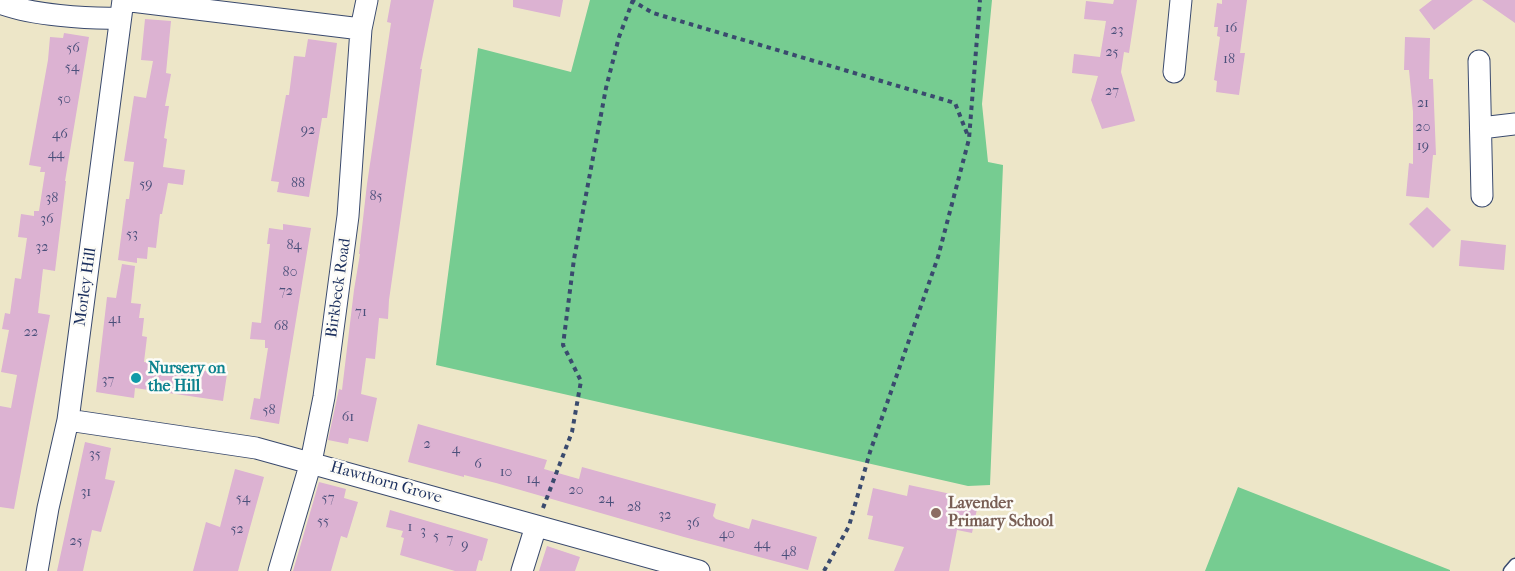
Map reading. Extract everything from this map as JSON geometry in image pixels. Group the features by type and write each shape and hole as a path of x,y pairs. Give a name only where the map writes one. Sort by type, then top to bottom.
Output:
{"street":[{"name":"Birkbeck Road","path":"279,571 311,462 324,397 348,216 361,29 367,0"},
{"path":"1174,72 1181,0"},
{"path":"0,3 13,8 97,19 122,6 361,29"},
{"name":"Morley Hill","path":"38,571 48,508 68,420 122,6"},
{"path":"1479,62 1482,196"},
{"path":"1481,128 1515,124"},
{"name":"Hawthorn Grove","path":"68,420 256,448 699,571"},
{"path":"522,571 536,526"}],"lane":[{"path":"1509,571 1515,564"}],"path":[{"path":"536,526 572,432 581,381 563,345 574,259 606,88 619,37 632,0 652,13 955,103 969,140"},
{"path":"824,571 849,526 870,452 938,257 969,140 980,0"}],"green space":[{"path":"590,0 992,0 982,104 988,162 1003,165 990,485 968,486 436,365 478,48 571,72"},
{"path":"1238,487 1450,570 1450,571 1205,571"}],"building":[{"path":"391,0 434,0 420,69 422,69 388,319 379,318 375,359 366,358 361,394 377,398 368,442 349,438 348,444 328,440 339,389 342,390 367,184 391,23 387,22"},
{"path":"513,0 563,0 560,17 513,7"},
{"path":"1114,0 1137,0 1129,53 1124,52 1121,72 1135,121 1102,129 1091,100 1098,76 1072,73 1074,54 1100,57 1106,21 1084,19 1086,1 1113,4"},
{"path":"1222,0 1247,0 1240,53 1245,53 1239,95 1216,92 1217,81 1214,80 1220,37 1217,36 1218,27 1214,27 1217,3 1222,4"},
{"path":"1432,0 1473,0 1434,30 1419,10"},
{"path":"1482,0 1515,0 1515,23"},
{"path":"145,19 171,21 166,73 171,74 165,106 169,106 164,138 167,139 163,167 185,170 183,185 168,183 162,214 160,214 156,248 148,247 147,259 137,258 137,263 118,260 126,199 129,199 134,162 124,161 134,96 146,98 153,61 141,60"},
{"path":"64,33 89,37 65,181 55,271 43,269 38,313 50,315 14,509 0,507 0,406 11,408 17,375 1,372 9,330 2,329 5,313 10,314 15,278 21,279 27,238 18,237 21,214 34,216 34,211 39,211 45,172 40,172 41,167 29,165 50,37 63,38"},
{"path":"1405,37 1430,38 1429,79 1433,79 1436,155 1433,155 1429,198 1406,196 1409,163 1413,164 1413,112 1409,70 1404,70"},
{"path":"308,39 337,43 327,118 322,118 309,197 277,192 279,182 271,181 286,95 289,95 294,56 305,57"},
{"path":"1427,207 1451,230 1433,248 1409,224"},
{"path":"283,224 311,228 279,424 250,419 254,398 260,399 268,348 265,348 265,340 250,339 252,322 261,323 270,244 267,244 269,228 283,230"},
{"path":"1461,240 1506,245 1504,270 1459,266"},
{"path":"122,264 135,266 131,303 141,304 139,318 144,318 142,336 147,337 144,362 227,374 223,401 135,388 134,398 96,392 107,297 116,298"},
{"path":"418,424 547,460 544,469 579,479 582,467 716,504 713,516 716,519 749,529 752,519 817,537 808,570 496,483 408,462"},
{"path":"85,442 111,448 105,479 115,481 101,532 92,530 83,571 57,571"},
{"path":"235,469 264,477 238,571 193,571 206,522 220,527"},
{"path":"319,482 346,489 344,498 358,502 347,538 341,536 331,571 293,571"},
{"path":"909,485 951,494 949,503 977,509 972,533 957,530 949,571 894,571 904,547 868,539 873,516 867,515 873,488 907,496"},
{"path":"390,510 488,539 482,561 479,560 476,571 455,571 400,555 404,538 401,537 403,531 386,527"},
{"path":"547,546 580,557 575,571 539,571"}],"place":[{"name":"Nursery on the Hill","path":"136,378"},
{"name":"Lavender Primary School","path":"936,513"}]}
